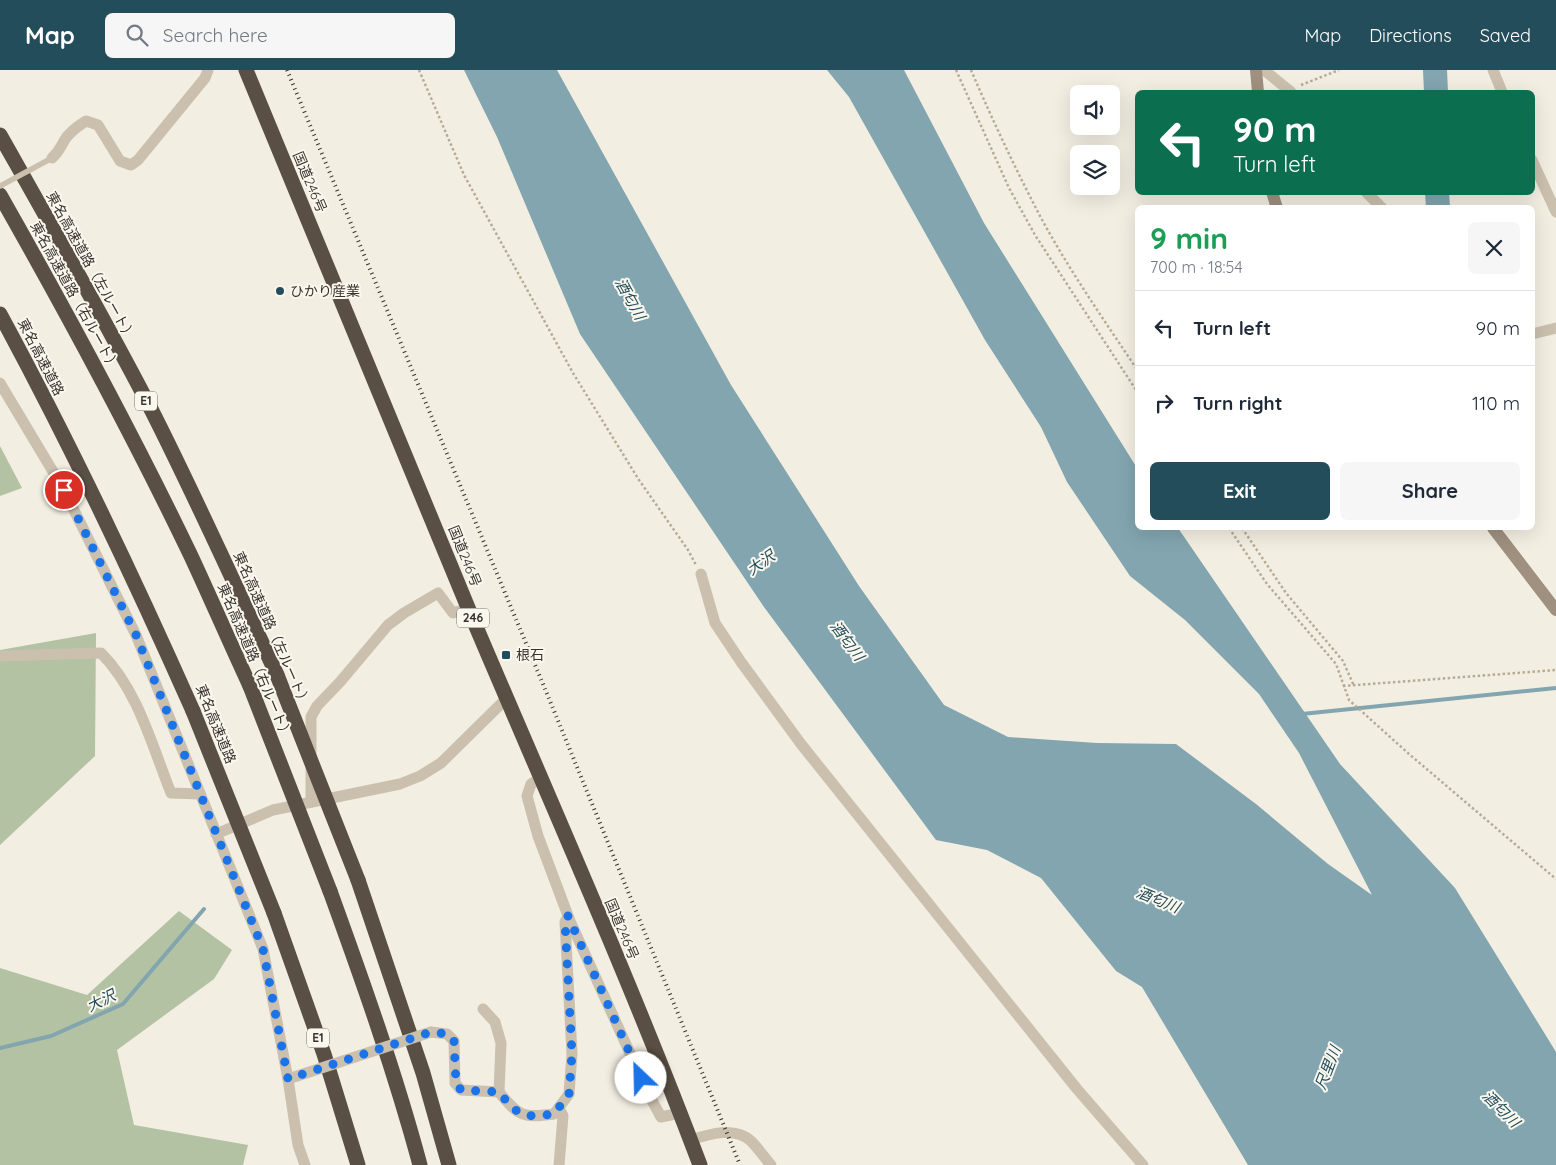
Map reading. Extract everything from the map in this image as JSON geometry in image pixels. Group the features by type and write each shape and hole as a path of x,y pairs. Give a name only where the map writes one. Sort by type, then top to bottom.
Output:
{"highway":[{"name":"国道246号","path":"246,70 700,1165"},
{"name":"東名高速道路（左ルート）","path":"0,135 79,275 151,411 217,545 277,675 358,880 420,1064 449,1165"},
{"name":"東名高速道路（右ルート）","path":"0,195 54,290 125,424 191,556 250,686 361,977 420,1165"},
{"name":"東名高速道路","path":"0,314 75,459 137,585 194,711 274,913 324,1054 358,1165"}],"street":[{"path":"52,158 61,151 64,140 74,129 86,121 98,125 120,161 131,165 138,160 205,78 208,70"},
{"path":"1256,70 1258,90"},
{"path":"1264,70 1289,90"},
{"path":"1493,70 1501,90"},
{"path":"1535,166 1556,212"},
{"path":"1369,195 1379,205"},
{"path":"1535,333 1556,328"},
{"path":"0,383 64,490 136,635 263,949 288,1079 298,1145 305,1165"},
{"path":"1495,530 1555,609"},
{"path":"701,574 714,622 801,744 1065,1074 1143,1165"},
{"path":"311,802 311,717 317,706 388,625 404,613 438,593 453,613 469,608"},
{"path":"0,656 101,653 116,668 135,703 171,793 200,794"},
{"path":"216,834 273,810 400,784 420,776 441,763 507,698"},
{"path":"541,778 531,784 527,796 538,836 568,916 661,1118 680,1113"},
{"path":"483,1008 495,1022 501,1043 499,1092 519,1114 536,1117 554,1114 569,1094 572,1054 565,922 568,916"},
{"path":"288,1079 431,1032 447,1034 454,1041 456,1083 461,1090 499,1092"},
{"path":"558,1165 563,1116 559,1108"},
{"path":"691,1140 708,1135 740,1134 751,1141 771,1165"},
{"path":"296,1165 298,1145"}],"lane":[{"path":"0,186 52,158"}],"path":[{"path":"419,70 464,175 573,374 639,480 688,550 701,574"},
{"path":"956,70 1009,188 1026,219 1135,388"},
{"path":"971,70 1040,216 1073,272 1135,366"},
{"path":"1292,90 1339,70"},
{"path":"1230,530 1267,584 1336,664 1349,700 1556,879"},
{"path":"1243,530 1286,593 1343,661 1354,686"},
{"path":"1343,686 1556,670"}],"green space":[{"path":"0,446 22,488 0,496"},
{"path":"96,633 95,756 0,845 0,650"},
{"path":"179,911 232,950 214,979 117,1050 134,1125 248,1145 243,1165 0,1165 0,968 87,995"}],"water":[{"path":"464,70 557,70 731,385 859,586 944,705 1008,737 1097,743 1176,744 1256,804 1328,864 1372,895 1299,753 1259,694 1185,620 1130,576 1067,482 1041,427 985,340 849,97 827,70 904,70 984,223 1135,465 1135,530 1179,530 1340,764 1455,888 1556,1052 1556,1165 1248,1165 1142,987 1116,971 1041,878 987,850 936,840 764,607 580,334 497,137"}],"waterway":[{"path":"1435,70 1436,90"},
{"path":"1437,195 1438,205"},
{"path":"1302,714 1556,688"},
{"name":"大沢","path":"0,1048 51,1036 123,1004 204,909"}],"railway":[{"path":"287,70 543,684 740,1165"}],"place":[{"name":"ひかり産業","path":"280,291"},
{"name":"根石","path":"506,655"}],"route":[{"path":"64,490 136,635 263,949 288,1079 431,1032 447,1034 454,1041 456,1083 461,1090 499,1092 519,1114 536,1117 554,1114 569,1094 572,1054 565,922 568,916 641,1078"}],"water label":[{"name":"酒匂川","path":"630,299"},
{"name":"酒匂川","path":"847,641"},
{"name":"酒匂川","path":"1158,900"},
{"name":"尺里川","path":"1328,1068"},
{"name":"酒匂川","path":"1501,1109"}]}
